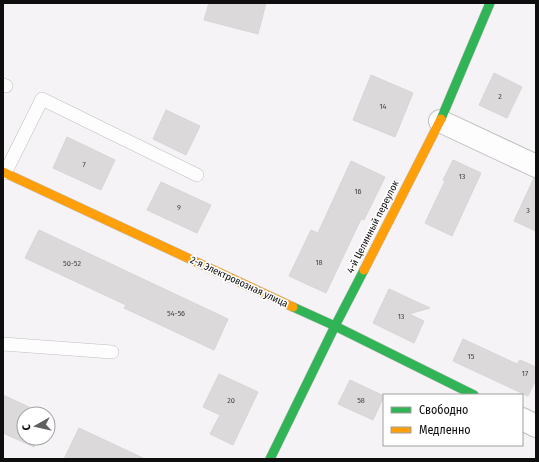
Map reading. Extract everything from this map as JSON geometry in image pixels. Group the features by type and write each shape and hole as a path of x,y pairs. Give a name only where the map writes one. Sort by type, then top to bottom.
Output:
{"street":[{"name":"4-й Целинный переулок","path":"270,459 335,326 440,121 490,3"},
{"path":"440,121 536,166"},
{"name":"2-я Электровозная улица","path":"4,173 335,326 472,394"},
{"path":"523,420 536,426"}],"lane":[{"path":"4,173 42,99 196,175"},
{"path":"3,344 112,352"}],"building":[{"path":"209,3 266,3 258,34 204,20"},
{"path":"494,73 522,87 507,118 479,105"},
{"path":"371,75 413,93 395,137 353,120"},
{"path":"166,110 200,126 186,155 153,139"},
{"path":"67,137 115,160 101,190 53,168"},
{"path":"453,160 481,173 452,236 425,223 445,181 443,180"},
{"path":"351,161 385,177 364,220 361,219 326,293 289,276 311,230 318,233"},
{"path":"534,178 536,178 536,231 514,221"},
{"path":"161,182 211,205 197,233 147,210"},
{"path":"39,230 228,319 214,350 124,308 126,305 25,258"},
{"path":"389,289 430,308 409,314 424,321 414,343 373,323"},
{"path":"463,339 517,364 520,360 536,367 536,379 528,396 453,361"},
{"path":"219,374 258,392 233,445 210,434 220,415 203,407"},
{"path":"350,380 383,396 373,420 338,404"},
{"path":"3,395 27,406 16,406 16,439 3,433"},
{"path":"79,428 145,459 64,459"}],"traffic: fast":[{"path":"441,119 490,3"},
{"path":"270,459 364,270"},
{"path":"293,307 335,326 472,394"}],"traffic: slow":[{"path":"364,270 441,119"},
{"path":"3,172 293,307"}]}
